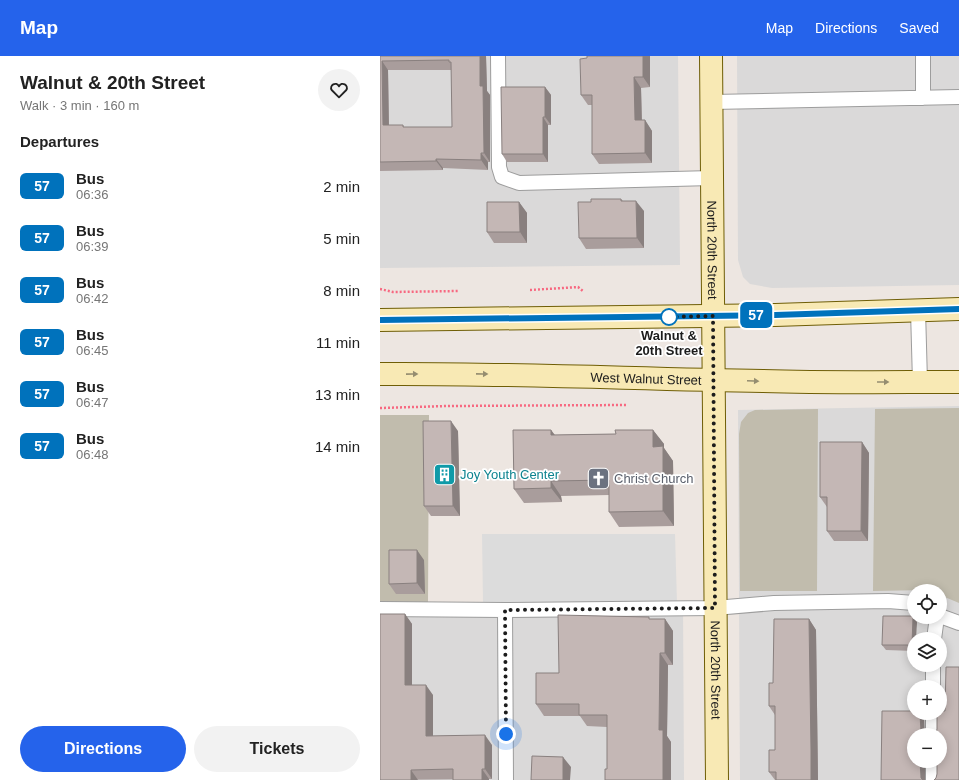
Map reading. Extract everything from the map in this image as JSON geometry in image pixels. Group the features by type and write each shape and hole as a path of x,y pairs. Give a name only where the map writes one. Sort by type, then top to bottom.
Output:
{"main road":[{"name":"North 20th Street","path":"712,56 717,780"},
{"path":"380,320 713,316 959,309"},
{"name":"West Walnut Street","path":"380,374 443,373 771,381 959,382"}],"lane":[{"path":"498,56 499,167 502,177 519,183 712,178"},
{"path":"923,56 923,98"},
{"path":"712,102 959,97"},
{"path":"918,310 920,382"},
{"path":"380,609 505,610 715,608 774,603 888,601 907,602"},
{"path":"505,610 506,780"},
{"path":"947,619 959,623"},
{"path":"933,768 933,780"}],"shaded area":[{"path":"380,56 678,56 680,265 380,268"},
{"path":"737,56 959,56 959,285 772,288 750,284 743,277 738,260"},
{"path":"959,406 959,780 740,780 738,410"},
{"path":"959,408 959,603 947,598 947,584 907,584 907,590 873,591 875,409"},
{"path":"818,409 817,591 740,591 739,434 741,422 748,413 755,410"},
{"path":"380,415 429,415 428,602 380,602"},
{"path":"482,534 675,534 677,603 483,602"},
{"path":"380,602 683,603 684,780 380,780"}],"building":[{"path":"380,56 480,56 480,86 483,86 484,153 481,153 481,160 436,159 436,161 380,162","holes":["449,60 449,62 451,62 452,127 403,127 403,125 383,125 382,61"]},
{"path":"587,56 643,56 643,77 634,77 635,120 645,120 645,153 592,154 592,95 581,95 580,59 587,58"},
{"path":"501,87 545,87 543,154 502,154"},
{"path":"591,199 621,199 621,201 636,201 637,238 579,238 578,202 591,202"},
{"path":"487,202 519,202 520,232 487,232"},
{"name":"Joy Youth Center","path":"423,421 451,421 453,506 424,506"},
{"name":"Christ Church","path":"513,430 551,430 551,435 616,434 615,430 653,430 653,447 663,446 663,511 609,512 609,480 551,481 551,488 514,489"},
{"path":"820,442 862,442 861,531 827,531 827,497 820,497"},
{"path":"389,550 417,550 417,583 389,584"},
{"path":"380,614 405,614 405,685 426,685 426,736 485,735 485,769 482,769 482,780 453,780 453,769 411,770 411,780 380,780"},
{"path":"558,615 649,617 649,619 665,619 665,653 660,653 659,730 663,730 663,780 605,780 605,769 607,769 607,715 579,715 579,704 536,704 536,673 559,673"},
{"path":"883,616 907,616 907,624 913,624 912,632 907,632 907,645 882,645"},
{"path":"774,619 809,619 811,780 776,780 776,772 769,772 769,750 775,750 775,706 769,706 769,683 773,683"},
{"path":"947,667 959,667 959,780 934,780 937,774 937,768 947,768 947,728 937,728 937,720 947,720 947,680 946,680"},
{"path":"882,711 907,711 907,720 920,720 921,728 907,728 907,768 920,768 921,778 923,780 881,780"},
{"path":"532,756 563,757 563,780 531,780"}],"bus line":[{"name":"57","path":"380,320 619,318 959,309"}],"place":[{"name":"Walnut & 20th Street","path":"669,317"},
{"name":"Joy Youth Center","path":"445,474"},
{"name":"Christ Church","path":"598,478"}],"route":[{"path":"506,734 505,610 715,608 713,316 666,317 669,317"}]}
